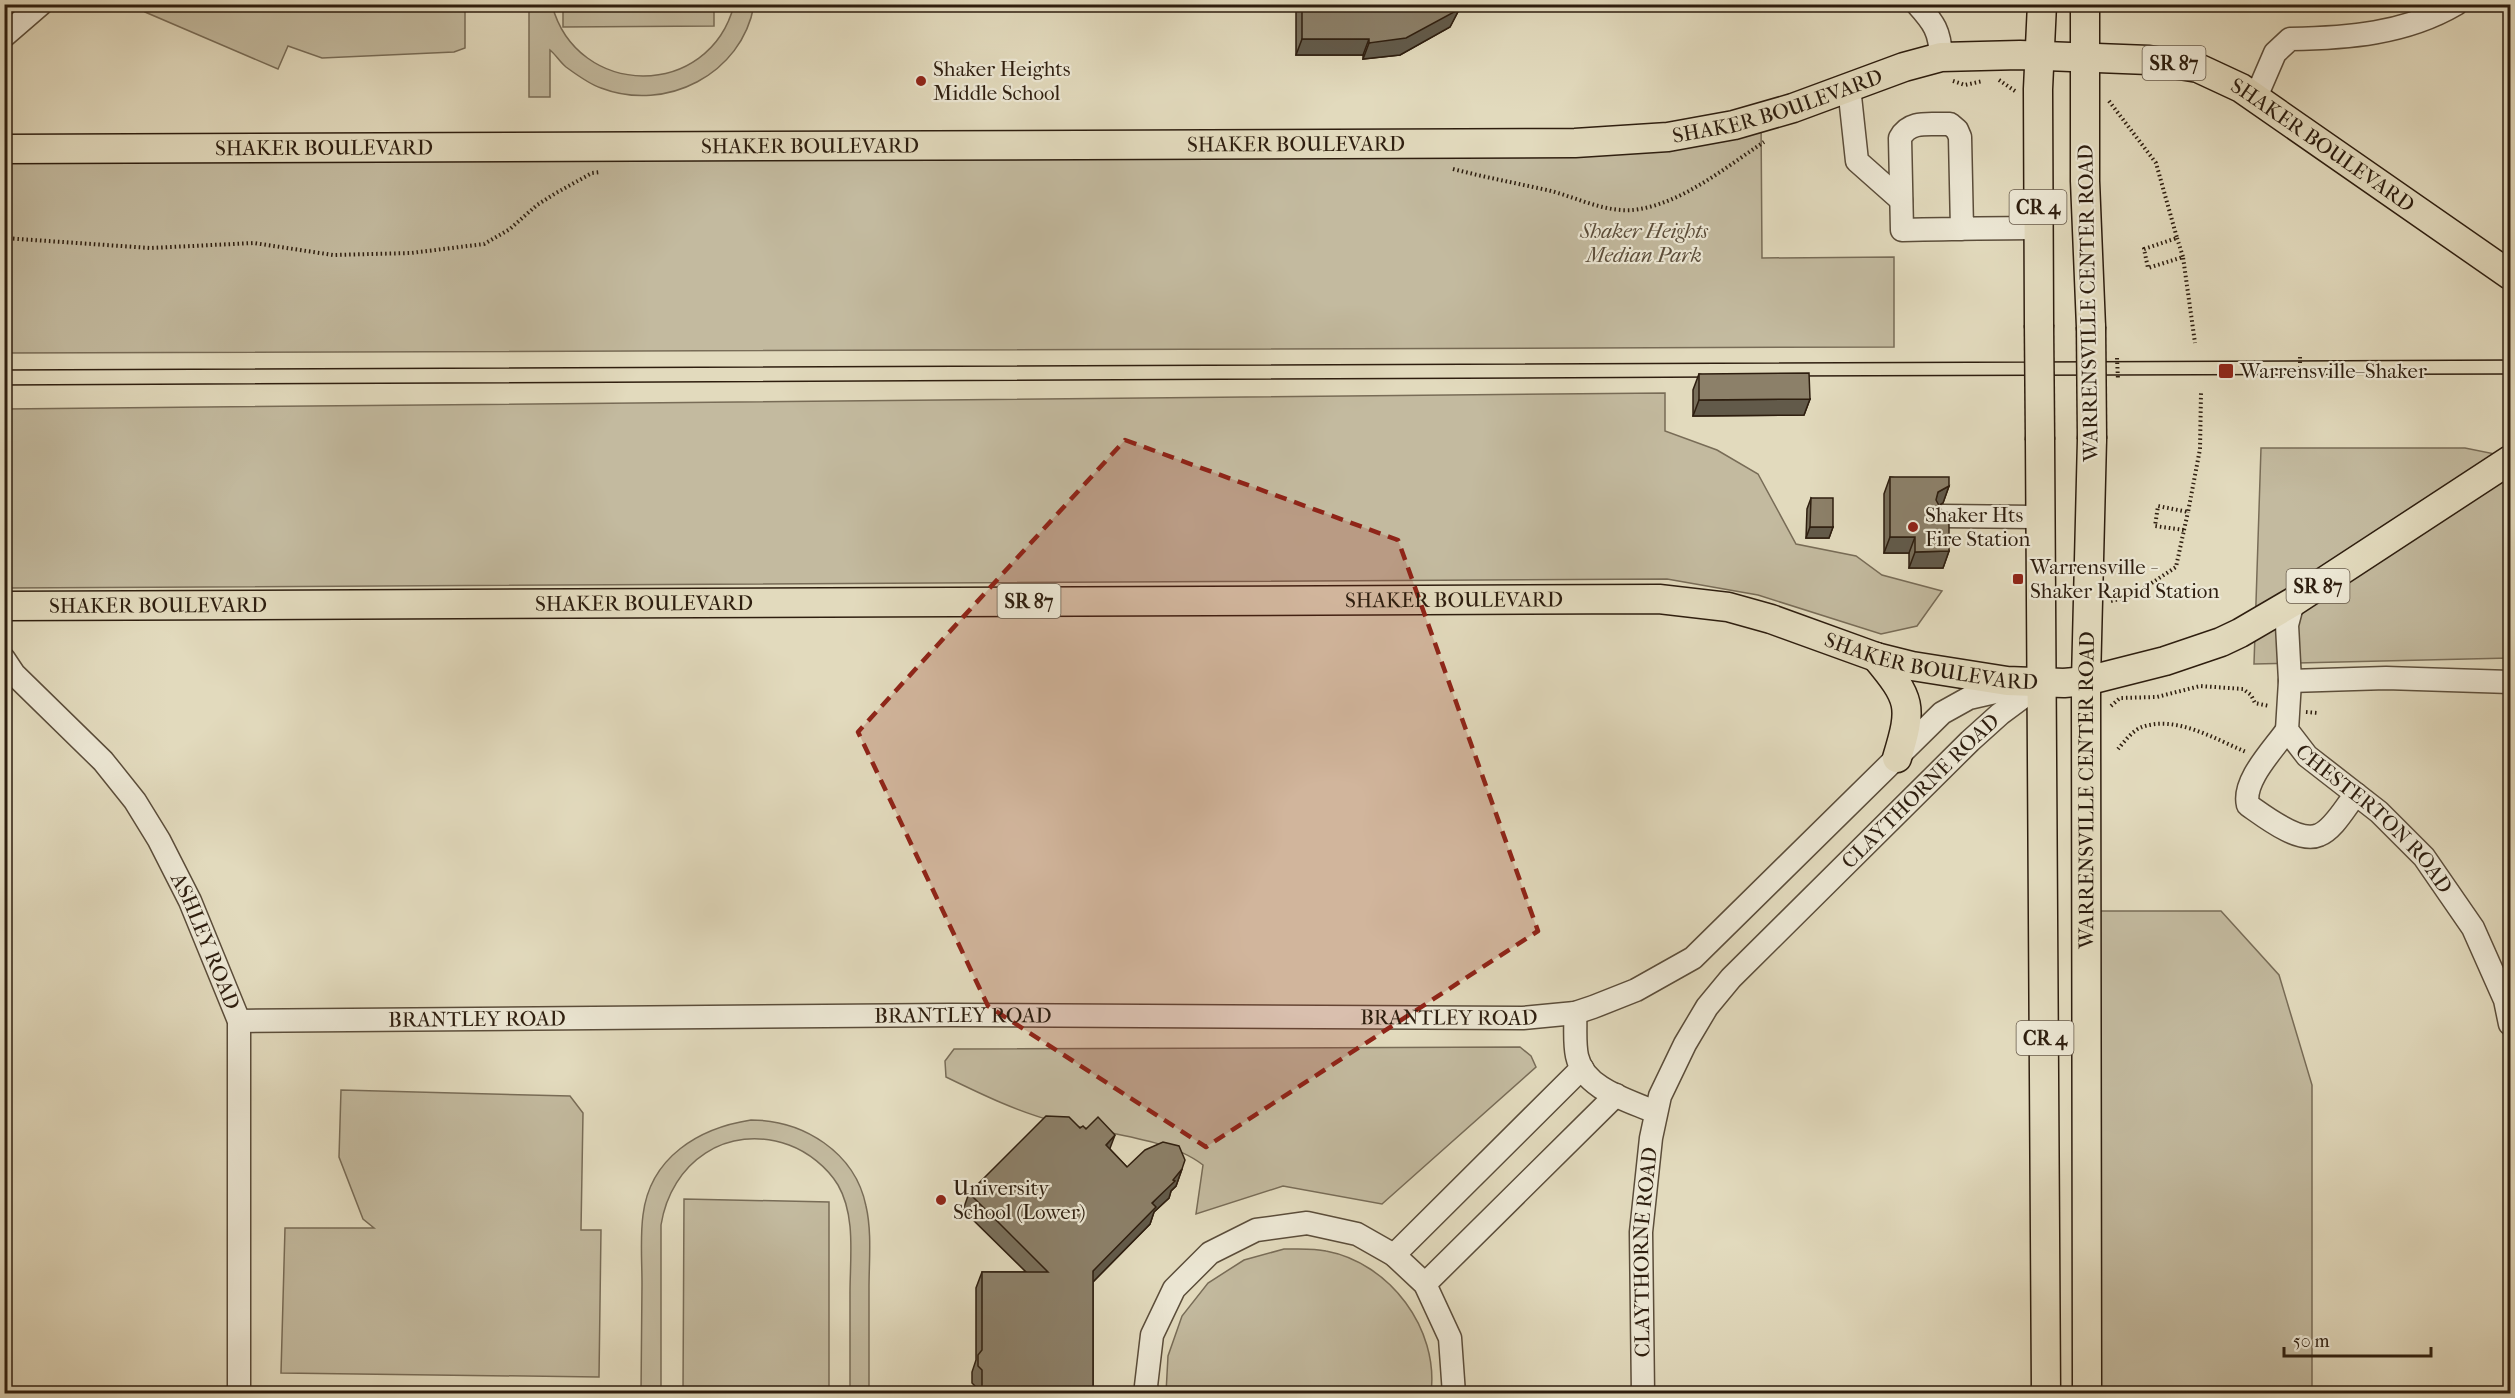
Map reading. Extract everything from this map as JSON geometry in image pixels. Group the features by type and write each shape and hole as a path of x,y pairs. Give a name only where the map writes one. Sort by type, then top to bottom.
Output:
{"main road":[{"name":"WARRENSVILLE CENTER ROAD","path":"2042,4 2038,89 2038,325 2046,1394"},
{"name":"WARRENSVILLE CENTER ROAD","path":"2085,4 2085,181 2091,327 2092,439 2086,681 2087,1394"},
{"name":"SHAKER BOULEVARD","path":"4,149 1575,143 1668,137 1715,128 1793,108 1904,67 1945,69 2040,56 2149,60 2198,68 2256,97 2511,274"},
{"name":"SHAKER BOULEVARD","path":"4,606 1659,599 1708,604 1738,610 1876,657 1987,679 2042,682 2086,681 2156,664 2221,642 2293,602 2511,460"},
{"path":"1876,657 1898,684 1906,702 1907,727 1897,758"}],"street":[{"path":"4,36 41,4"},
{"path":"1917,4 1934,22 1945,69"},
{"path":"2256,97 2275,53 2290,39 2366,35 2412,24 2438,15 2456,4"},
{"path":"1850,87 1857,161 1901,200"},
{"path":"1962,229 1960,137 1957,130 1950,124 1911,125 1905,129 1900,138 1902,230 2038,228"},
{"path":"1943,516 2041,517"},
{"name":"CHESTERTON ROAD","path":"2293,602 2287,637 2290,681 2287,730 2307,756 2379,812 2424,857 2473,928 2505,1000 2511,1024"},
{"name":"ASHLEY ROAD","path":"4,659 14,674 103,761 135,801 159,840 190,901 218,966 238,1021 239,1394"},
{"path":"2290,681 2386,678 2511,682"},
{"name":"CLAYTHORNE ROAD","path":"1680,967 1707,946 1942,713 1957,703 1985,693 2042,682"},
{"name":"CLAYTHORNE ROAD","path":"1643,1394 1641,1232 1655,1112 1685,1044 1707,1007 1731,978 1970,741 2000,714 2042,682"},
{"path":"2287,730 2248,784 2246,797 2248,805 2283,828 2305,837 2319,835 2356,794"},
{"name":"BRANTLEY ROAD","path":"238,1021 951,1016 1523,1018 1575,1013 1636,990 1680,967"},
{"path":"1575,1013 1576,1048 1582,1068 1596,1083 1616,1095 1655,1112"},
{"path":"1394,1255 1582,1068"},
{"path":"1425,1284 1616,1095"},
{"path":"1148,1394 1146,1386 1152,1335 1174,1289 1210,1252 1256,1230 1307,1223 1357,1234 1394,1255 1425,1284 1450,1338 1454,1394"}],"path":[{"path":"1945,69 1965,85 1986,81"},
{"path":"1994,78 2006,83 2018,94"},
{"path":"2109,100 2156,163 2183,257 2195,343"},
{"path":"1449,168 1548,190 1606,208 1625,211 1641,209 1666,201 1708,179 1766,141"},
{"path":"4,238 150,248 254,243 333,255 411,253 484,244 510,229 537,205 556,193 592,174 603,171"},
{"path":"2177,238 2144,249 2148,268 2183,257"},
{"path":"2300,357 2300,379"},
{"path":"2117,358 2118,380"},
{"path":"2109,601 2132,596 2176,567 2200,449 2201,392"},
{"path":"2184,530 2155,526 2158,506 2188,512"},
{"path":"2111,706 2120,698 2157,697 2200,686 2243,689 2251,695 2255,703"},
{"path":"2118,749 2140,727 2171,724 2187,728 2266,760"}],"highlighted area":[{"path":"1125,440 1398,540 1538,931 1206,1147 988,1006 858,732"}],"green space":[{"path":"148,5 465,5 465,48 454,52 322,58 288,46 278,69 145,12"},
{"path":"529,5 552,5 566,36 587,58 614,71 643,76 672,72 699,58 720,36 734,5 754,5 747,29 734,51 717,68 697,82 675,91 651,95 626,94 601,88 566,67 550,50 550,97 529,97"},
{"path":"563,5 714,5 714,26 563,27"},
{"name":"Shaker Heights Median Park","path":"1761,117 1762,258 1894,257 1894,347 5,353 5,149 1545,143"},
{"path":"1665,393 1665,431 1717,450 1758,474 1796,544 1856,556 1882,575 1942,591 1917,626 1881,634 1758,595 1667,579 5,588 5,409"},
{"path":"2261,448 2465,448 2510,457 2510,658 2254,664"},
{"path":"2085,911 2221,911 2279,975 2312,1085 2312,1393 2087,1393"},
{"path":"1520,1047 1531,1056 1536,1067 1382,1204 1283,1186 1196,1214 1203,1165 1189,1156 1153,1142 1057,1122 1014,1108 946,1077 945,1061 954,1049"},
{"path":"341,1090 570,1096 583,1113 581,1230 601,1230 599,1377 281,1373 285,1228 374,1228 363,1219 339,1157"},
{"path":"751,1120 770,1121 789,1126 824,1143 851,1170 860,1187 866,1206 870,1236 869,1393 850,1393 851,1238 844,1197 834,1178 810,1156 789,1145 766,1140 744,1139 724,1144 706,1153 690,1166 676,1183 667,1203 661,1225 661,1393 641,1393 642,1232 648,1195 656,1177 680,1149 713,1130"},
{"path":"684,1199 829,1202 829,1393 683,1393"},
{"path":"1284,1249 1321,1250 1349,1258 1371,1269 1389,1284 1406,1302 1427,1346 1431,1369 1431,1393 1166,1393 1168,1356 1182,1316 1208,1283 1244,1260"},
{"path":"297,1389 595,1392 297,1394"}],"building":[{"path":"1302,4 1459,4 1456,11 1406,38 1369,43 1369,39 1302,39"},
{"path":"1809,373 1810,399 1699,400 1699,374"},
{"name":"Shaker Hts Fire Station","path":"1890,477 1949,477 1949,486 1938,492 1936,500 1942,511 1949,513 1949,551 1915,552 1915,537 1890,537"},
{"path":"1811,498 1833,498 1833,527 1810,527"},
{"path":"1046,1116 1069,1117 1080,1128 1083,1126 1086,1129 1098,1117 1115,1135 1106,1145 1127,1167 1145,1150 1163,1142 1179,1146 1185,1160 1182,1169 1173,1180 1175,1181 1152,1203 1156,1207 1093,1271 1093,1394 982,1394 982,1370 978,1366 978,1355 982,1350 982,1272 1048,1272 969,1193"}],"tram line":[{"path":"4,370 2510,360"},
{"path":"1792,376 2510,374"},
{"path":"4,385 1714,377"}],"place":[{"name":"Shaker Heights Middle School","path":"921,81"},
{"name":"Warrensville–Shaker","path":"2226,371"},
{"name":"Shaker Hts Fire Station","path":"1913,527"},
{"name":"Warrensville - Shaker Rapid Station","path":"2018,579"},
{"name":"University School (Lower)","path":"941,1200"}]}
